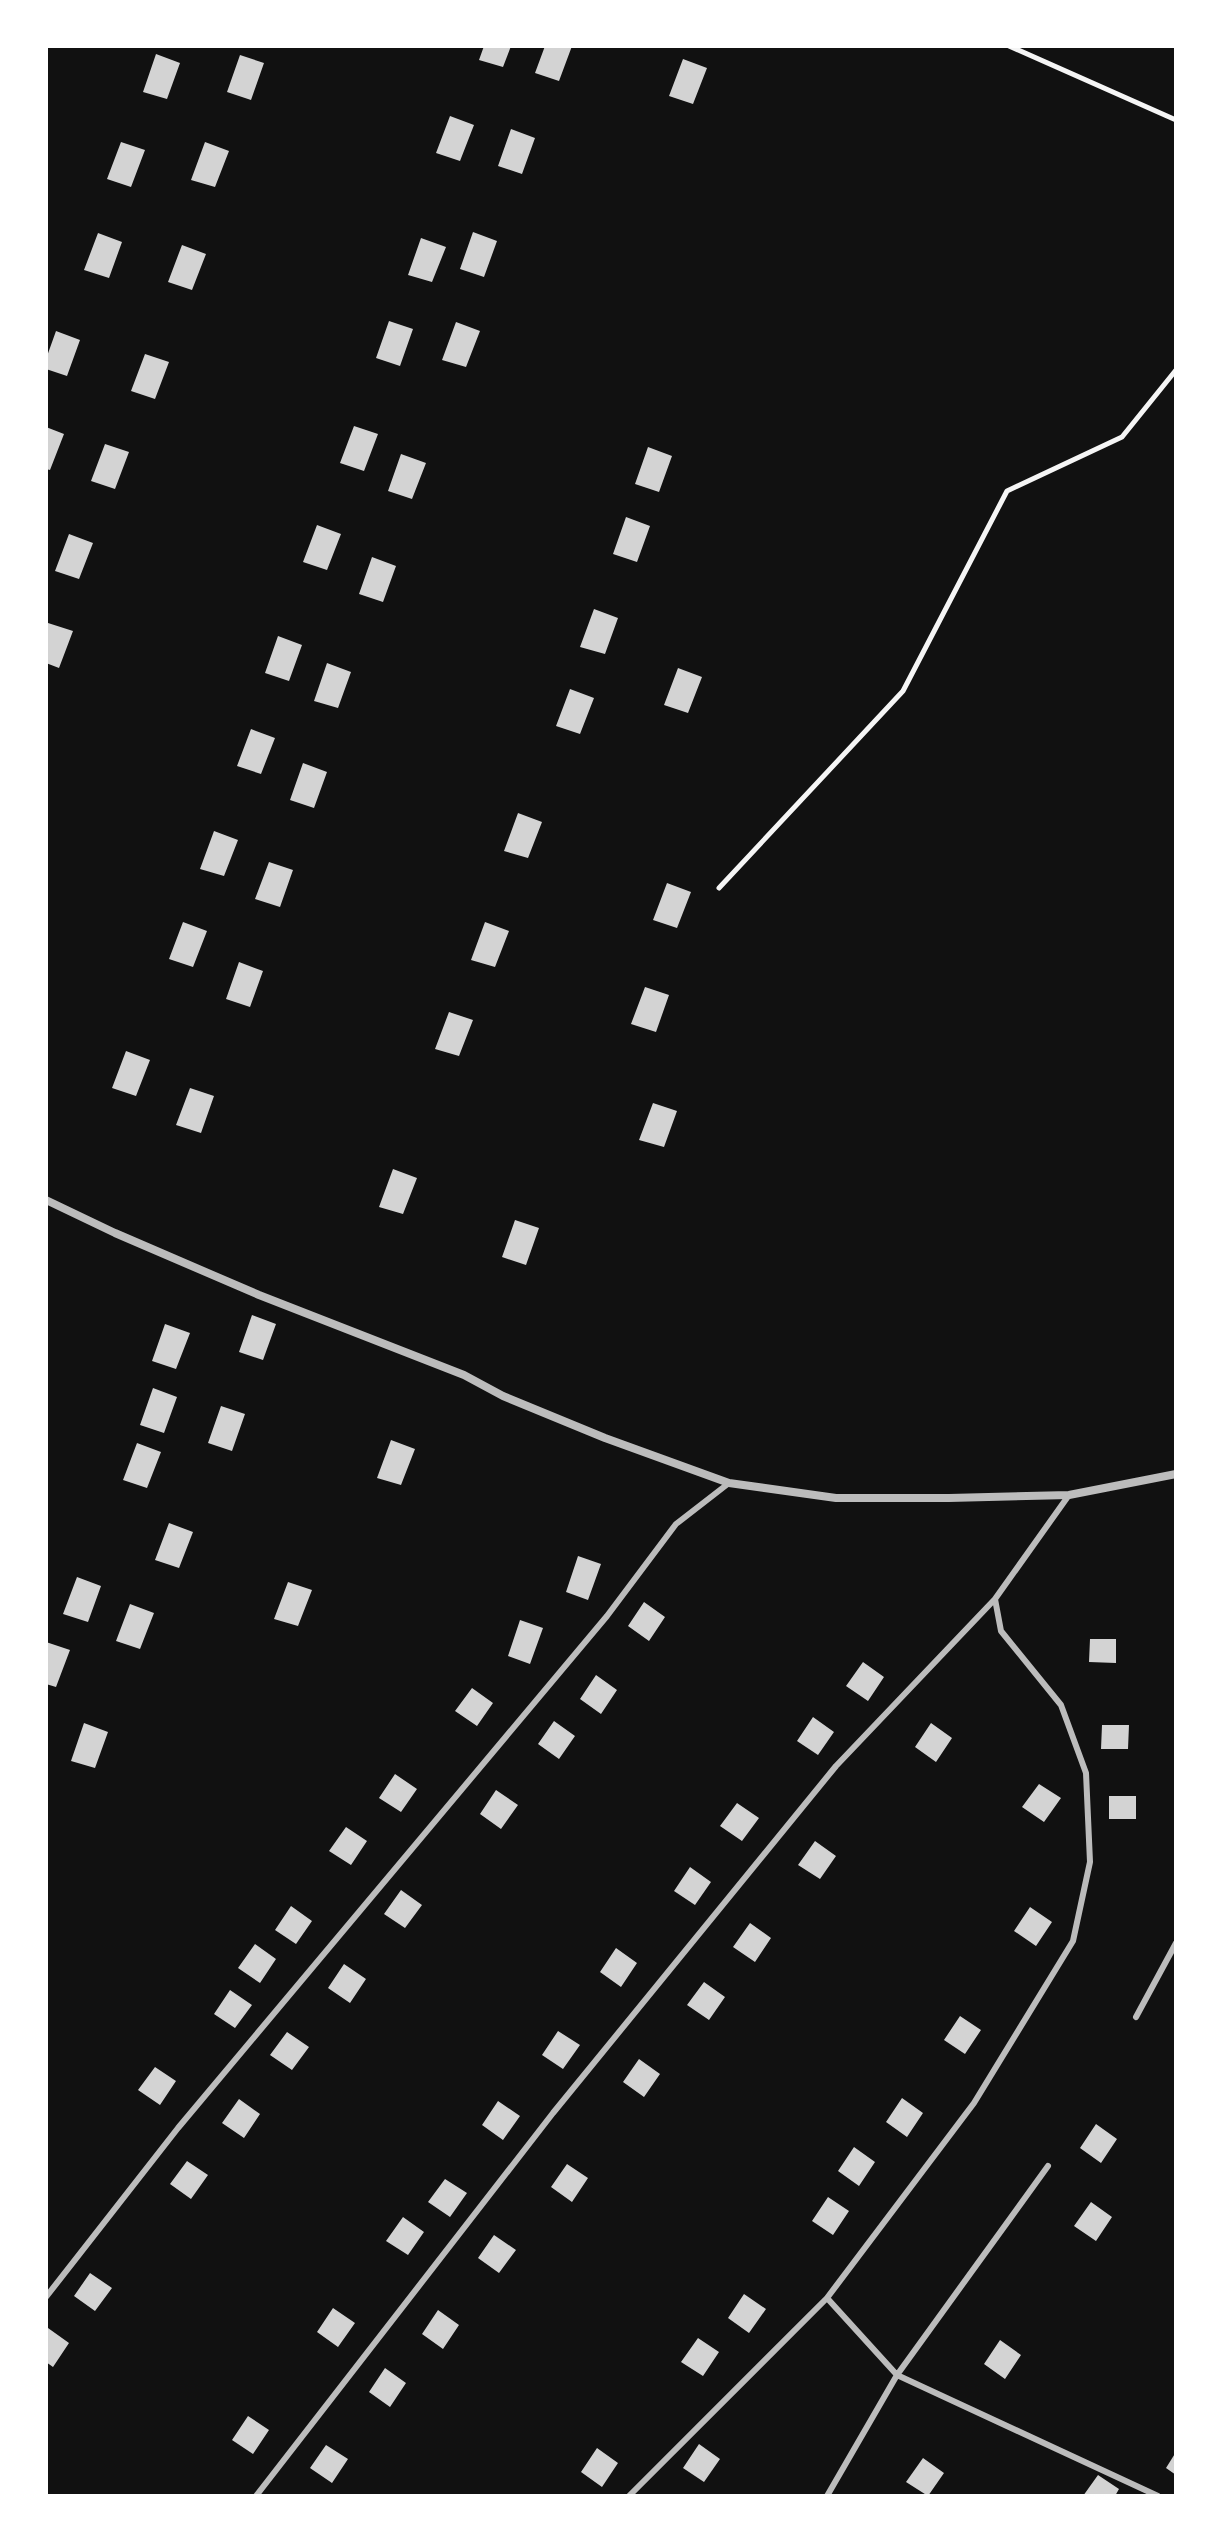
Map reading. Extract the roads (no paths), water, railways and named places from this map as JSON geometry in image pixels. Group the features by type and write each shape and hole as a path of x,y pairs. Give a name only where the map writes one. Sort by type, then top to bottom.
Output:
{"street":[{"path":"46,1200 259,1295 464,1375 503,1396 605,1438 729,1483 836,1498 949,1498 1069,1495 1176,1474"}],"lane":[{"path":"46,2297 178,2128 607,1616 676,1524 729,1483"},
{"path":"256,2496 553,2113 836,1766 995,1599 1069,1495"},
{"path":"629,2496 827,2298 974,2103 1073,1941 1090,1862 1086,1773 1061,1705 1001,1631 995,1599"},
{"path":"1136,2017 1176,1943"},
{"path":"827,2496 897,2375 1048,2166"},
{"path":"827,2298 897,2375 1158,2496"}]}
